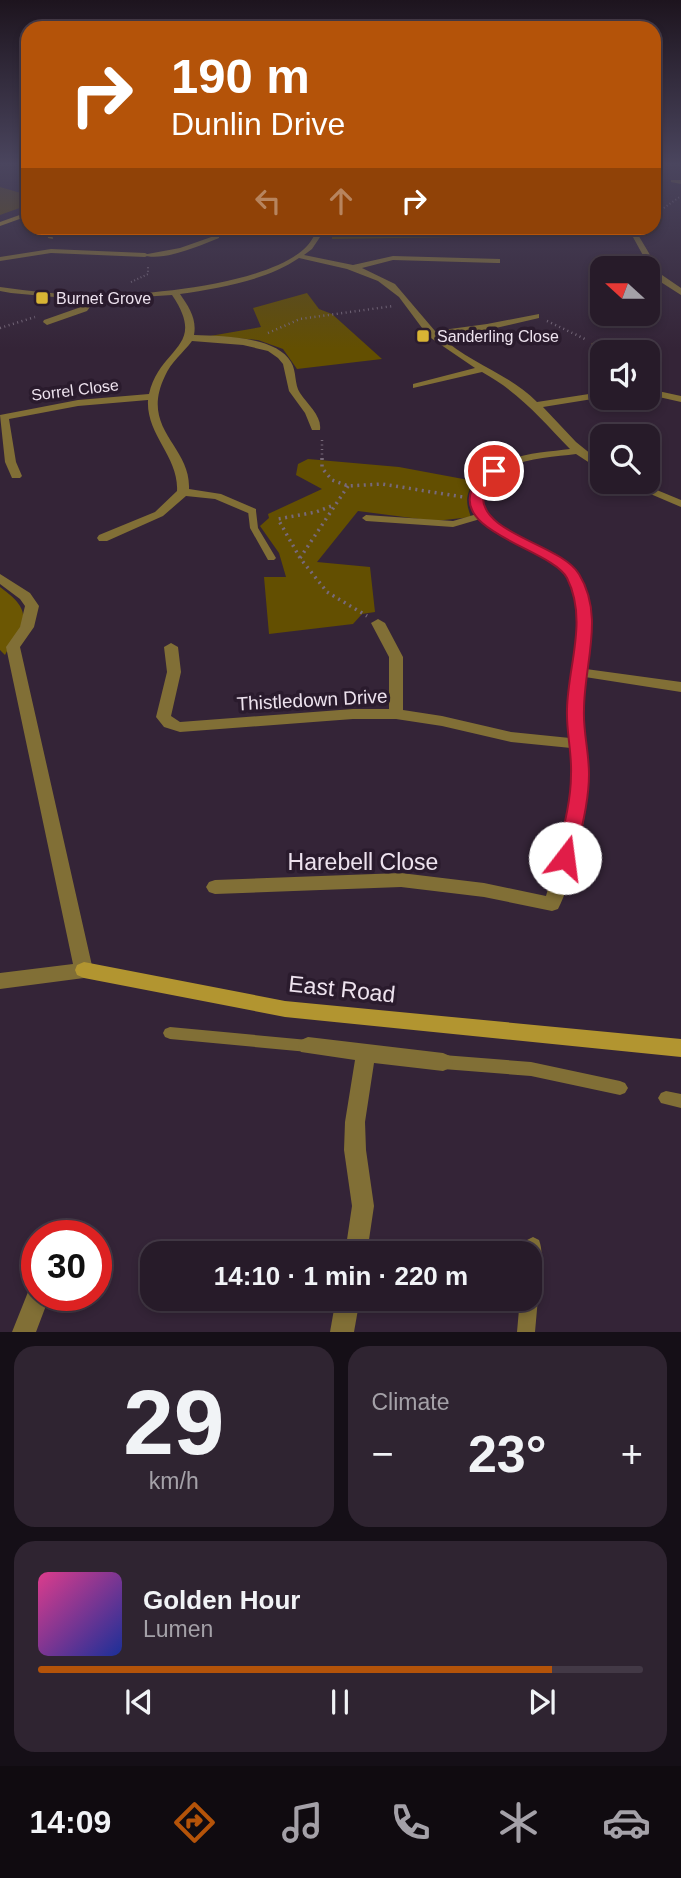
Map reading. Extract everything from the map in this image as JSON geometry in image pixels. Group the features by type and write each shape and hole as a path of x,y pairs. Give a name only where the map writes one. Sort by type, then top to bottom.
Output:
{"street":[{"path":"0,289 93,298 174,292 250,277 299,256 314,243 318,235"},
{"path":"635,235 659,277 681,292"},
{"path":"51,239 51,251"},
{"path":"0,258 51,251 145,255"},
{"path":"299,256 351,268 394,288 431,334 449,349 510,383 535,405 577,451 590,460"},
{"path":"351,268 380,259 401,257 497,261"},
{"path":"0,298 12,291"},
{"path":"103,538 159,514 183,492 184,473 156,431 152,397 165,367 189,338 191,331 190,317 174,292"},
{"path":"47,322 84,309 93,298"},
{"path":"431,334 487,327 536,316"},
{"path":"189,338 251,344 273,351 288,364 292,386 314,417 316,428"},
{"path":"416,386 485,369"},
{"path":"660,395 681,399"},
{"name":"Sorrel Close","path":"16,476 10,466 7,428 1,414 78,403 152,397"},
{"path":"535,405 590,397"},
{"path":"577,451 532,459 494,471 481,484 476,499 484,515 497,529 556,559 573,575 580,588 585,622 575,710 578,744"},
{"path":"183,492 217,496 251,511"},
{"path":"657,494 681,504"},
{"path":"0,578 25,596 32,606 27,627 13,647 83,970"},
{"path":"378,623 397,657 396,714"},
{"name":"Thistledown Drive","path":"171,647 174,672 163,718 169,724 180,727 396,714 453,723 511,737 578,744"},
{"path":"579,672 681,687"},
{"name":"Harebell Close","path":"215,887 401,880 484,890 552,904 579,799 578,744"},
{"name":"East Road","path":"0,981 83,970 285,1009 681,1048"},
{"path":"308,1046 443,1062"},
{"path":"358,1241 363,1206 355,1150 355,1122 366,1053"},
{"path":"24,1332 32,1311"},
{"path":"342,1332 346,1311"}],"lane":[{"path":"50,235 51,239"},
{"path":"145,255 161,255 217,237"},
{"path":"251,511 254,528 271,558"},
{"path":"366,518 453,524 484,515"},
{"path":"170,1032 308,1046"},
{"path":"443,1062 531,1069 620,1088"},
{"path":"526,1332 527,1311"}],"path":[{"path":"124,286 148,274 145,255"},
{"path":"251,344 300,319 409,304"},
{"path":"536,316 590,341"},
{"path":"316,428 323,437 322,468 332,480 348,486 382,484 476,499"},
{"path":"300,558 348,486"},
{"path":"336,505 316,512 278,519 300,558 327,592 378,623"}],"shaded area":[{"path":"332,235 528,236 332,239"},
{"path":"307,293 319,309 332,314 382,359 297,369 283,349 258,340 210,336 261,327 253,308"},
{"path":"308,459 399,467 474,481 467,498 471,517 435,521 358,511 317,562 370,567 375,612 362,614 353,624 269,634 264,577 286,577 279,553 260,526 269,518 268,514 322,489 296,475 298,464"},
{"path":"0,587 19,604 23,618 5,655 0,650"}],"place":[{"name":"Burnet Grove","path":"42,298"},
{"name":"Sanderling Close","path":"423,336"}],"route":[{"path":"494,471 481,484 476,496 480,510 497,529 562,563 580,588 584,604 585,622 575,710 580,771 579,799 565,858"}]}
